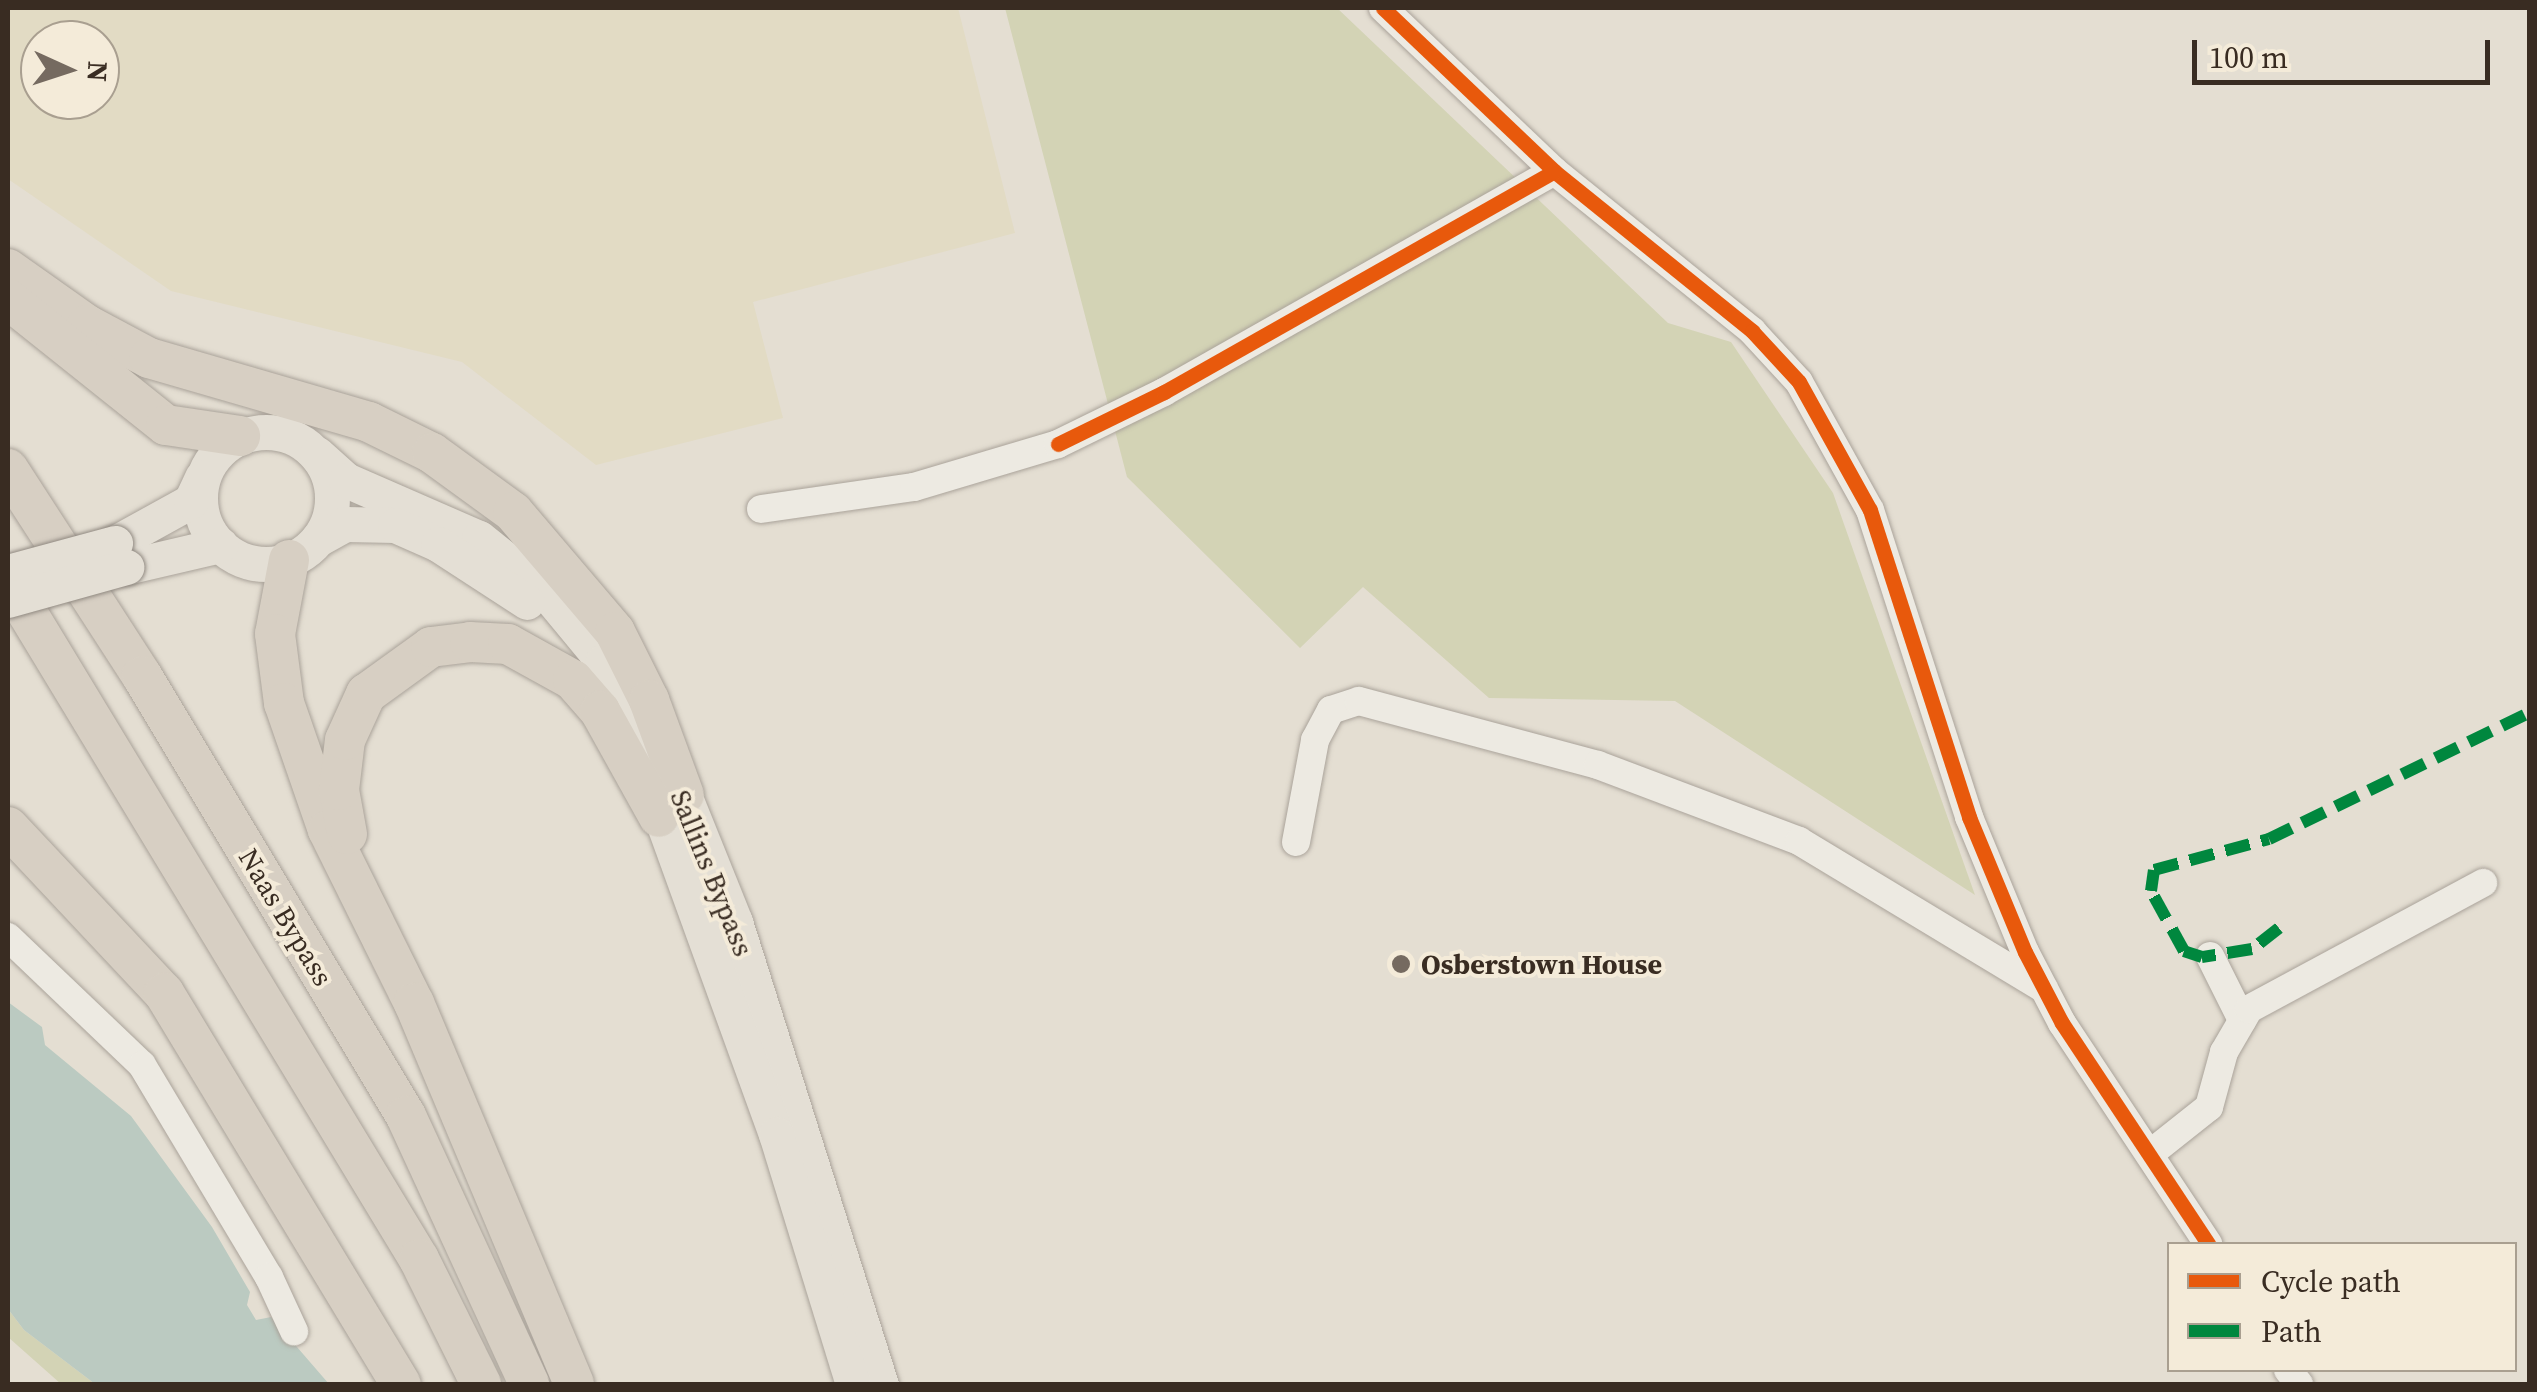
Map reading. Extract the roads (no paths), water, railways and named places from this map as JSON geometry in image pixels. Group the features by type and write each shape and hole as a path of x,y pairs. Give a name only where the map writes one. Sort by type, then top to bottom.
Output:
{"highway":[{"path":"8,269 87,325 150,358 369,422 432,453 512,512 615,632 649,700 672,806"},
{"path":"8,300 166,425 240,436"},
{"name":"Naas Bypass","path":"8,469 142,676 406,1116 529,1384"},
{"path":"304,550 275,634 284,704 328,830 444,1073 574,1384"},
{"path":"8,581 419,1259 481,1384"},
{"path":"369,916 339,790 345,740 366,694 431,648 508,644 573,680 672,806"},
{"path":"8,827 132,953 201,1048 402,1384"},
{"path":"8,854 90,911"}],"main road":[{"path":"8,600 121,555 191,501 202,477 217,452 240,436 289,435 316,454 332,496 304,550 252,563 220,546 204,521 202,477"},
{"name":"Sallins Bypass","path":"316,454 346,480 478,538 545,591 603,660 672,806 853,1384"},
{"name":"Sallins Bypass","path":"304,550 345,524 395,525 438,544 539,610 613,706 736,922 881,1384"},
{"path":"8,572 121,555 220,546"}],"street":[{"path":"1383,8 1554,171 1752,331 1798,382 1834,436 1870,510 1968,818 2044,989 2207,1242"},
{"path":"761,509 914,487 1058,444 1164,392 1554,171"},
{"path":"1296,842 1315,740 1331,710 1359,702 1598,765 1799,841 2044,989"},
{"path":"2151,1153 2209,1107 2224,1052 2242,1020 2270,996 2484,883"},
{"path":"8,938 142,1064 294,1330"},
{"path":"2210,956 2242,1020"}],"place":[{"name":"Osberstown House","path":"1401,964"}]}
